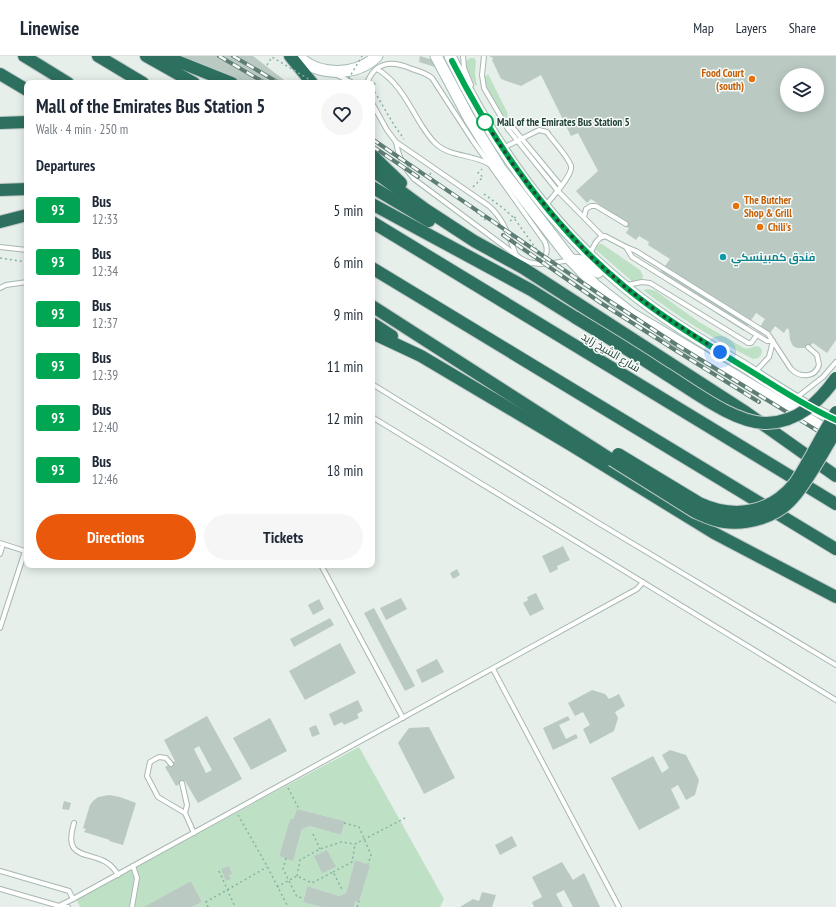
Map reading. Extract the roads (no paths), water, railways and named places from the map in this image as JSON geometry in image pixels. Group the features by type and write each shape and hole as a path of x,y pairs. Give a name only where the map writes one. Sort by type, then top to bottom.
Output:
{"highway":[{"path":"24,56 63,80"},
{"path":"98,56 138,80"},
{"path":"146,56 189,80"},
{"path":"164,56 224,80"},
{"path":"290,56 311,80"},
{"path":"0,74 24,88"},
{"path":"0,122 24,122"},
{"path":"375,158 407,189 474,241"},
{"path":"375,172 425,209 474,241 523,268 744,411 836,476"},
{"path":"0,190 24,189"},
{"path":"375,189 447,232 531,290 708,400 740,417 753,422 766,423 780,422 794,417 806,411 818,402 836,378"},
{"path":"375,206 531,290"},
{"path":"0,222 24,216"},
{"name":"شارع الشيخ زايد","path":"375,224 836,504"},
{"path":"375,270 836,549"},
{"path":"375,308 433,345"},
{"path":"375,314 404,332 452,352 471,362 695,512 723,522 738,523 753,521 767,516 792,500 836,431"},
{"path":"375,325 421,356 571,445 714,533 836,596"},
{"path":"375,334 421,356"},
{"path":"615,457 709,508 729,512 750,511 775,501 794,483 836,412"}],"street":[{"path":"298,56 312,66 324,71 357,68 370,62 377,56"},
{"path":"436,56 469,118 496,161 517,191 571,260 595,285 632,314 836,435"},
{"path":"450,56 472,98 502,149 545,206 589,255 624,286 659,313 754,373 836,420"},
{"path":"571,260 579,260 586,263 630,300 644,309 659,313"}],"lane":[{"path":"463,56 462,63 471,86 472,98"},
{"path":"484,56 482,75 484,88 506,124 557,190 603,237 607,237 636,251 768,334 791,369 802,376 814,373 820,365 818,355 808,347"},
{"path":"369,80 377,69 385,64 398,64 422,72 432,78 458,119 545,242 547,253 539,264"},
{"path":"377,69 396,85 434,143 445,150 480,159 490,165"},
{"path":"324,71 339,75 348,80"},
{"path":"375,108 387,130 396,142 493,210 506,228 516,255"},
{"path":"502,149 539,130 543,130 549,135 570,165 570,172 545,206"},
{"path":"519,140 561,186"},
{"path":"396,142 399,155 404,166 414,179 516,255 529,263 539,264 571,260"},
{"path":"584,217 586,209 593,206 626,224"},
{"path":"589,255 596,242 603,237"},
{"path":"0,247 24,250"},
{"path":"626,247 632,257 757,336 773,342"},
{"path":"0,288 6,285 24,282"},
{"path":"624,286 642,282 650,283 748,343 751,343 757,336"},
{"path":"754,373 769,357 773,342"},
{"path":"796,398 823,377 836,362"},
{"path":"375,386 836,665"},
{"path":"375,419 836,700"},
{"path":"0,554 2,543 24,551 0,628"},
{"path":"323,568 403,718"},
{"path":"60,906 637,590 643,582"},
{"path":"493,669 619,907"},
{"path":"171,764 166,758 159,757 150,762 147,776 158,797 185,813 194,833"},
{"path":"182,783 187,805 185,813"},
{"path":"74,822 70,836 71,843 75,849 81,853 107,862 113,867 118,875"},
{"path":"132,907 137,878 133,866"},
{"path":"0,870 69,891 73,899"},
{"path":"0,889 68,907"}],"railway":[{"path":"219,56 260,80"},
{"path":"233,56 274,80"},
{"path":"375,141 608,300 677,345 836,442"},
{"path":"375,148 418,177"},
{"path":"503,235 601,303 759,402"}],"place":[{"name":"Food Court (south)","path":"752,79"},
{"name":"Mall of the Emirates Bus Station 5","path":"485,122"},
{"name":"The Butcher Shop & Grill","path":"736,206"},
{"name":"Chili's","path":"760,227"},
{"name":"فندق كمبينسكي","path":"723,257"}]}
